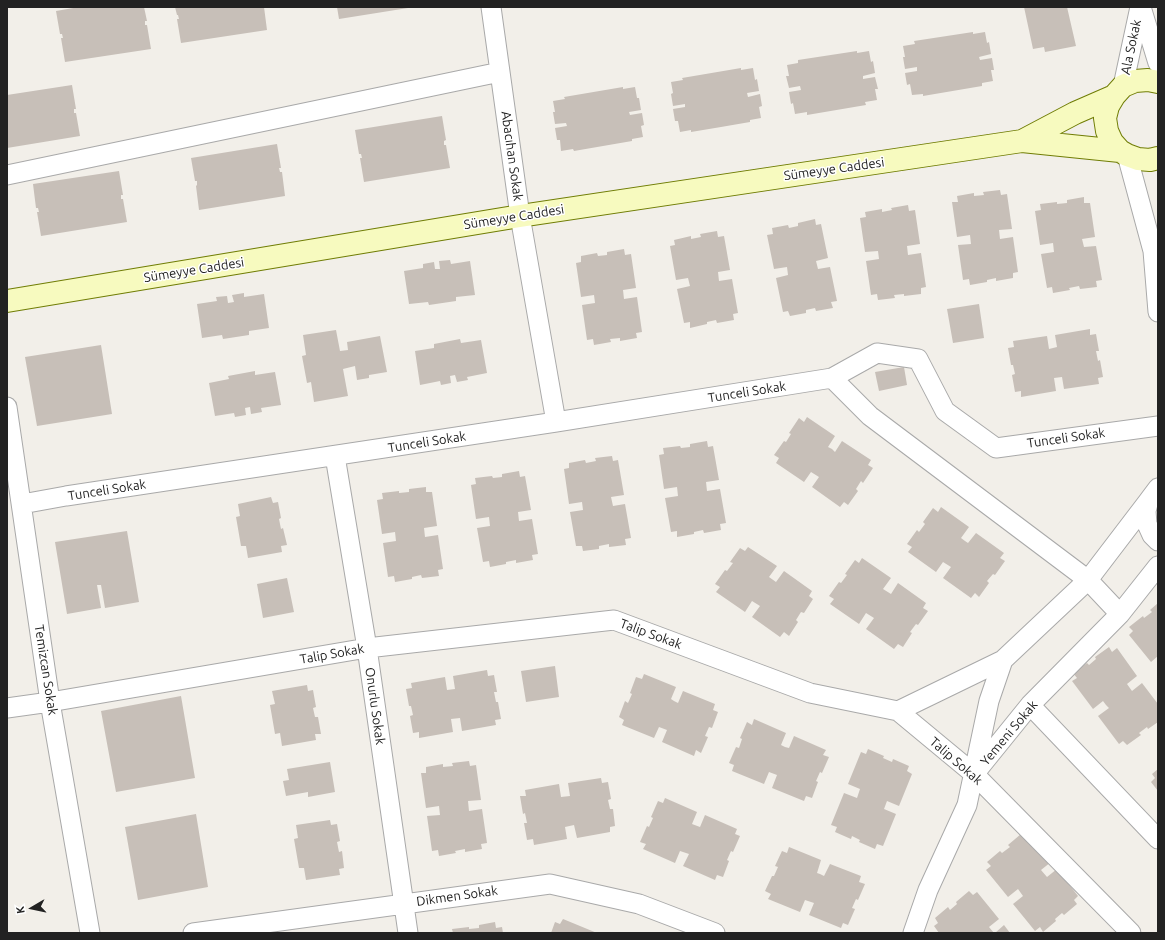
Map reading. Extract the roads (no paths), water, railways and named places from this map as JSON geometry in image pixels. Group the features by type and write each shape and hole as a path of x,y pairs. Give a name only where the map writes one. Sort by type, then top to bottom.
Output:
{"street":[{"name":"Abacıhan Sokak","path":"491,7 520,216 556,422"},
{"name":"Ala Sokak","path":"1141,7 1158,63"},
{"name":"Ala Sokak","path":"1118,91 1141,7"},
{"path":"7,175 500,72"},
{"name":"Sümeyye Caddesi","path":"1022,141 1135,81 1148,80 1158,82"},
{"path":"1118,91 1108,106 1106,118 1107,131 1112,142 1123,153 1153,251 1158,312"},
{"name":"Sümeyye Caddesi","path":"7,301 520,216 1022,141 1123,153 1138,159 1150,160 1158,158"},
{"path":"1153,251 1158,220"},
{"name":"Tunceli Sokak","path":"22,504 832,378 878,353 918,359 945,411 996,448 1158,426"},
{"path":"832,378 870,416 1088,580 1120,614"},
{"name":"Temizcan Sokak","path":"7,406 50,702 90,933"},
{"name":"Onurlu Sokak","path":"335,456 367,648 408,933"},
{"path":"898,711 1003,660 1088,580 1154,494"},
{"path":"1154,494 1146,511 1147,524 1152,535 1158,541"},
{"name":"Yemeni Sokak","path":"913,933 928,890 967,805 974,774 1030,705 1120,614 1158,566"},
{"name":"Talip Sokak","path":"7,708 367,648 614,620 810,693 898,711 974,774 1131,933"},
{"path":"974,774 981,735 1003,660"},
{"path":"1030,705 1158,839"},
{"name":"Dikmen Sokak","path":"193,933 550,884 639,904 715,933"}]}
